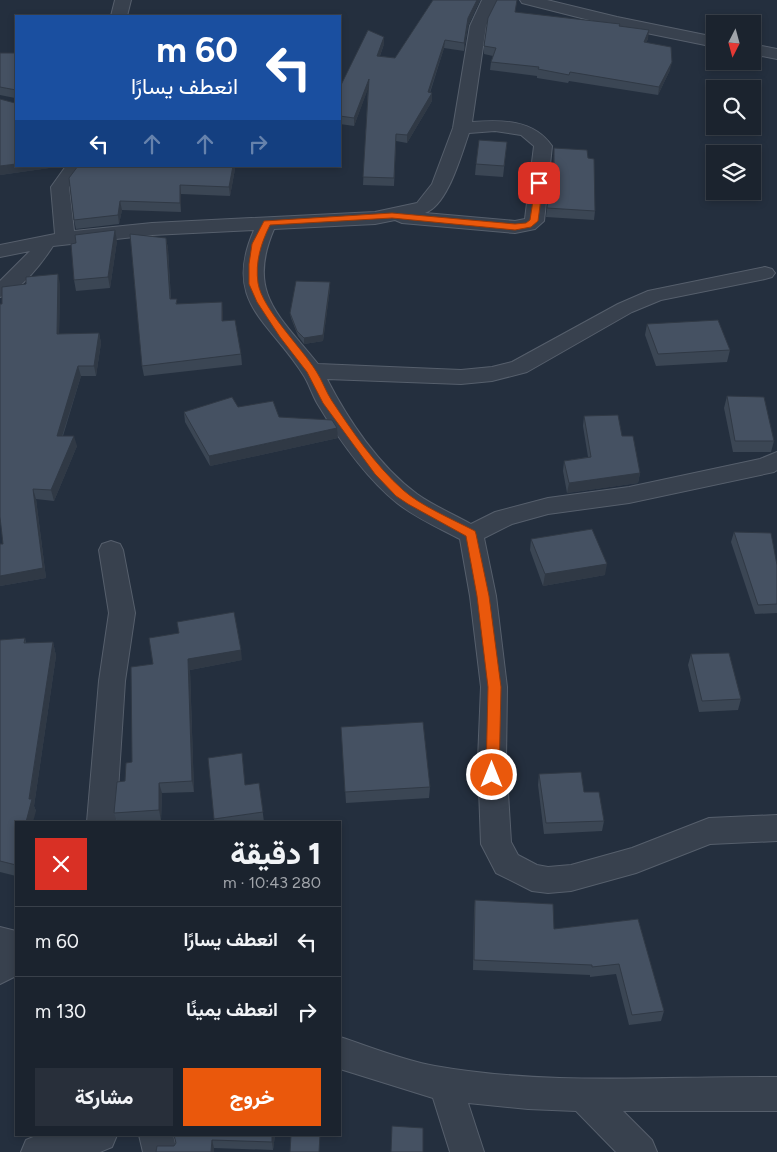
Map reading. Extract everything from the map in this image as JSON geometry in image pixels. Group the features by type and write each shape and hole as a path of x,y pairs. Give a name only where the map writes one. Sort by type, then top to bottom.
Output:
{"street":[{"path":"119,15 123,0"},
{"path":"392,216 424,207 441,185 462,128 478,26 490,0"},
{"path":"528,0 617,22 706,40"},
{"path":"761,51 777,54"},
{"path":"0,251 56,240 152,230 267,222 392,216 515,227 528,225 534,221 543,146 539,138 531,131 510,127 462,128"},
{"path":"0,291 56,240 60,187 74,167"},
{"path":"267,222 256,244 253,284 283,335 312,371 326,401 379,472 400,493 423,509 471,534"},
{"path":"312,371 461,377 505,372 519,367 624,308 655,295 765,273"},
{"path":"471,534 504,518 548,506 629,495 766,466 777,460"},
{"path":"471,534 482,588 494,687 492,760 496,844 507,864 532,878 548,880 571,878 636,860 709,831 777,828"},
{"path":"101,821 112,681 122,613 111,550"},
{"path":"0,941 15,945"},
{"path":"0,970 15,959"},
{"path":"341,1054 445,1084 583,1094 723,1092 777,1094"},
{"path":"445,1084 467,1152"},
{"path":"583,1094 640,1152"},
{"path":"38,1152 96,1136"},
{"path":"156,1136 160,1152"}],"building":[{"path":"433,0 477,0 468,18 464,43 445,40 428,92 432,93 407,135 396,134 394,178 363,177 369,79 354,118 341,116 341,85 368,30 384,37 377,56 395,58"},
{"path":"497,0 517,0 515,12 620,24 619,26 649,30 644,42 671,47 672,62 659,87 570,72 569,75 538,69 539,67 491,62 496,48 484,46 488,18"},
{"path":"0,53 15,53 15,90 0,87"},
{"path":"0,99 15,103 15,164 0,166"},
{"path":"479,140 507,142 504,166 476,164"},
{"path":"554,148 587,150 588,158 594,159 595,211 547,208 550,182 554,182"},
{"path":"77,167 233,167 229,187 180,185 180,203 120,201 118,215 74,220 69,178"},
{"path":"115,230 108,277 74,280 71,244 76,243 75,235"},
{"path":"130,234 166,238 170,299 177,299 176,304 222,302 222,321 235,320 241,354 142,366"},
{"path":"58,274 57,334 99,333 94,366 78,366 57,436 74,436 51,490 33,489 43,568 0,576 0,544 3,544 0,517 0,304 2,304 2,287 26,284 26,277"},
{"path":"296,281 330,282 323,335 304,338 297,331 290,313"},
{"path":"718,320 730,350 658,354 647,324"},
{"path":"727,396 764,397 774,441 735,441"},
{"path":"232,397 238,407 273,401 279,417 332,420 337,428 209,456 184,412"},
{"path":"618,415 622,436 633,436 640,473 569,483 564,461 591,457 584,416"},
{"path":"592,529 607,564 545,574 531,539"},
{"path":"734,532 771,533 777,565 777,604 758,605"},
{"path":"234,612 241,650 188,659 192,781 159,783 159,810 114,813 117,782 125,781 126,763 132,762 131,667 153,664 149,638 179,633 177,622"},
{"path":"25,638 24,643 53,642 29,799 32,799 26,821 15,821 15,865 0,861 0,640"},
{"path":"729,653 741,699 702,701 691,654"},
{"path":"423,722 430,787 345,792 341,727"},
{"path":"242,753 245,785 259,783 263,812 214,819 208,758"},
{"path":"581,772 584,792 599,792 604,821 546,823 539,774"},
{"path":"475,900 553,904 554,929 638,919 664,1011 632,1015 619,964 592,967 592,965 474,960"},
{"path":"392,1126 423,1128 423,1152 391,1152"},
{"path":"174,1136 272,1136 272,1142 212,1140 211,1152 156,1152 157,1146 174,1146 176,1143"},
{"path":"291,1136 320,1136 319,1152 290,1152"}],"route":[{"path":"492,775 494,687 483,596 471,534 423,509 400,493 379,472 326,401 312,371 283,335 262,302 253,284 253,264 256,244 267,222 392,216 491,226 515,227 528,225 534,221 539,183"}]}
